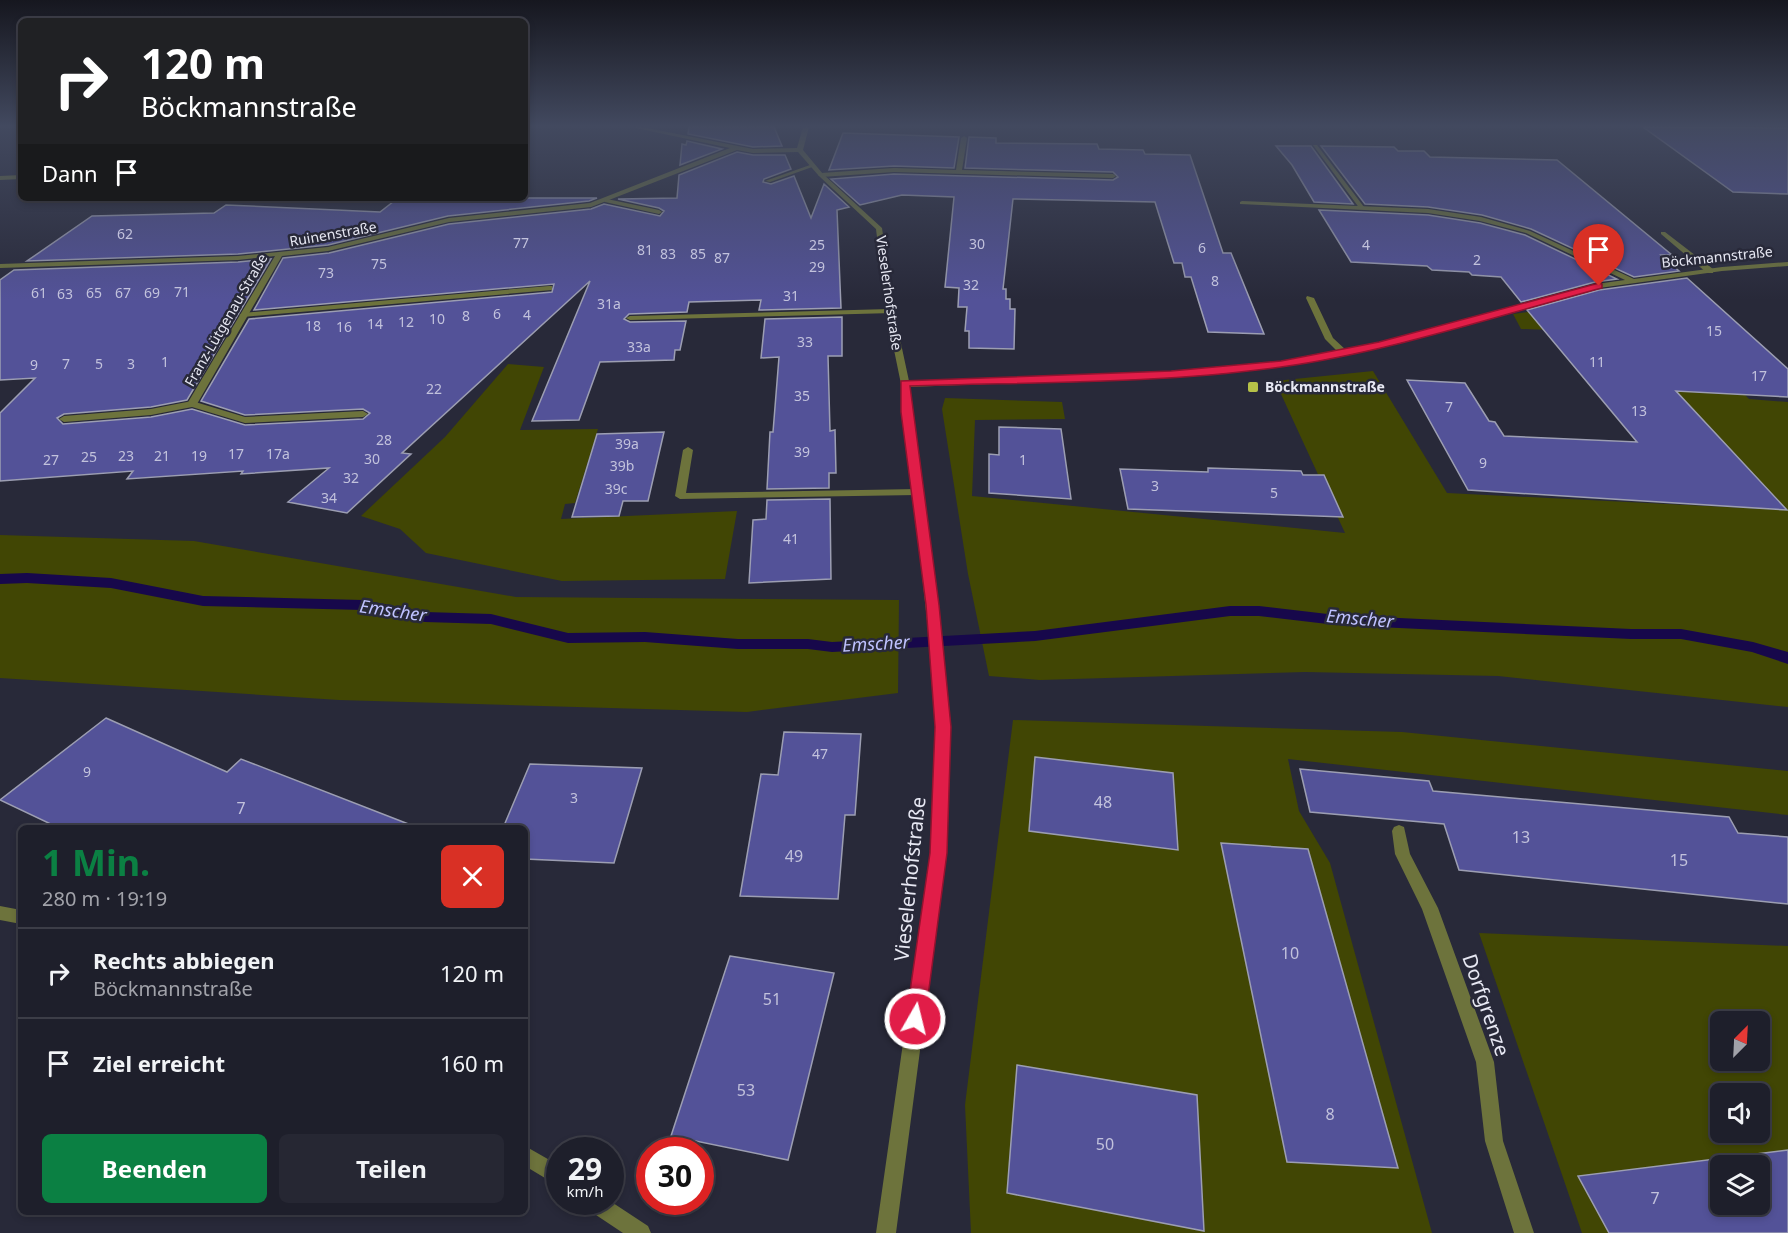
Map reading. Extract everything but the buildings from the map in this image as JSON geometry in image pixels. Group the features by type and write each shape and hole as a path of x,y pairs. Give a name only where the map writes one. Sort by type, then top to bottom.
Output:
{"street":[{"name":"Ruinenstraße","path":"0,266 279,255 356,244 449,220 571,208 607,201 642,185"},
{"name":"Vieselerhofstraße","path":"831,185 879,228 890,310 905,384 932,605 943,727 938,853 886,1233"},
{"path":"1344,185 1362,208"},
{"path":"607,201 659,212"},
{"path":"1242,202 1428,210 1481,219 1528,232 1631,280"},
{"path":"1663,233 1710,271"},
{"name":"Franz-Lütgenau-Straße","path":"279,255 192,404 245,420 363,414"},
{"name":"Böckmannstraße","path":"905,384 1194,372 1281,364 1343,352 1599,286 1631,280 1788,264"},
{"path":"243,315 549,288"},
{"path":"1310,298 1329,339 1343,352"},
{"path":"630,318 890,310"},
{"path":"64,419 151,412 192,404"},
{"path":"688,450 680,496 917,492"},
{"name":"Dorfgrenze","path":"1399,831 1403,854 1430,908 1485,1062 1494,1141 1524,1233"},
{"path":"0,913 18,916"},
{"path":"528,1157 546,1169"},
{"path":"614,1215 641,1233"}],"green space":[{"path":"1646,296 1749,399 1788,402 1788,707 1498,676 1305,672 1040,680 989,676 968,574 942,409 945,398 1062,402 1065,419 975,420 972,496 1345,533 1275,381 1373,371 1447,493 1786,510 1606,332 1521,329 1513,314"},
{"path":"508,364 544,367 520,430 598,429 575,503 565,504 561,519 737,511 725,579 562,581 426,553 400,529 361,516 445,437"},
{"path":"0,535 194,541 516,597 899,600 898,693 747,712 339,700 0,678"},
{"path":"1013,720 1402,732 1788,771 1788,815 1288,759 1299,811 1330,863 1432,1233 971,1233 965,1105"},
{"path":"1479,933 1788,946 1788,1233 1582,1233"}],"waterway":[{"name":"Emscher","path":"0,579 27,578 111,583 203,601 363,605 425,617 491,619 568,638 645,637 738,644 808,644 832,647 1035,636 1230,611 1259,611 1336,620 1631,634 1681,634 1753,647 1788,658"}],"place":[{"name":"Böckmannstraße","path":"1253,387"}],"route":[{"path":"915,1019 938,853 943,727 932,605 906,412 905,384 1171,374 1281,364 1380,344 1599,286"}]}
